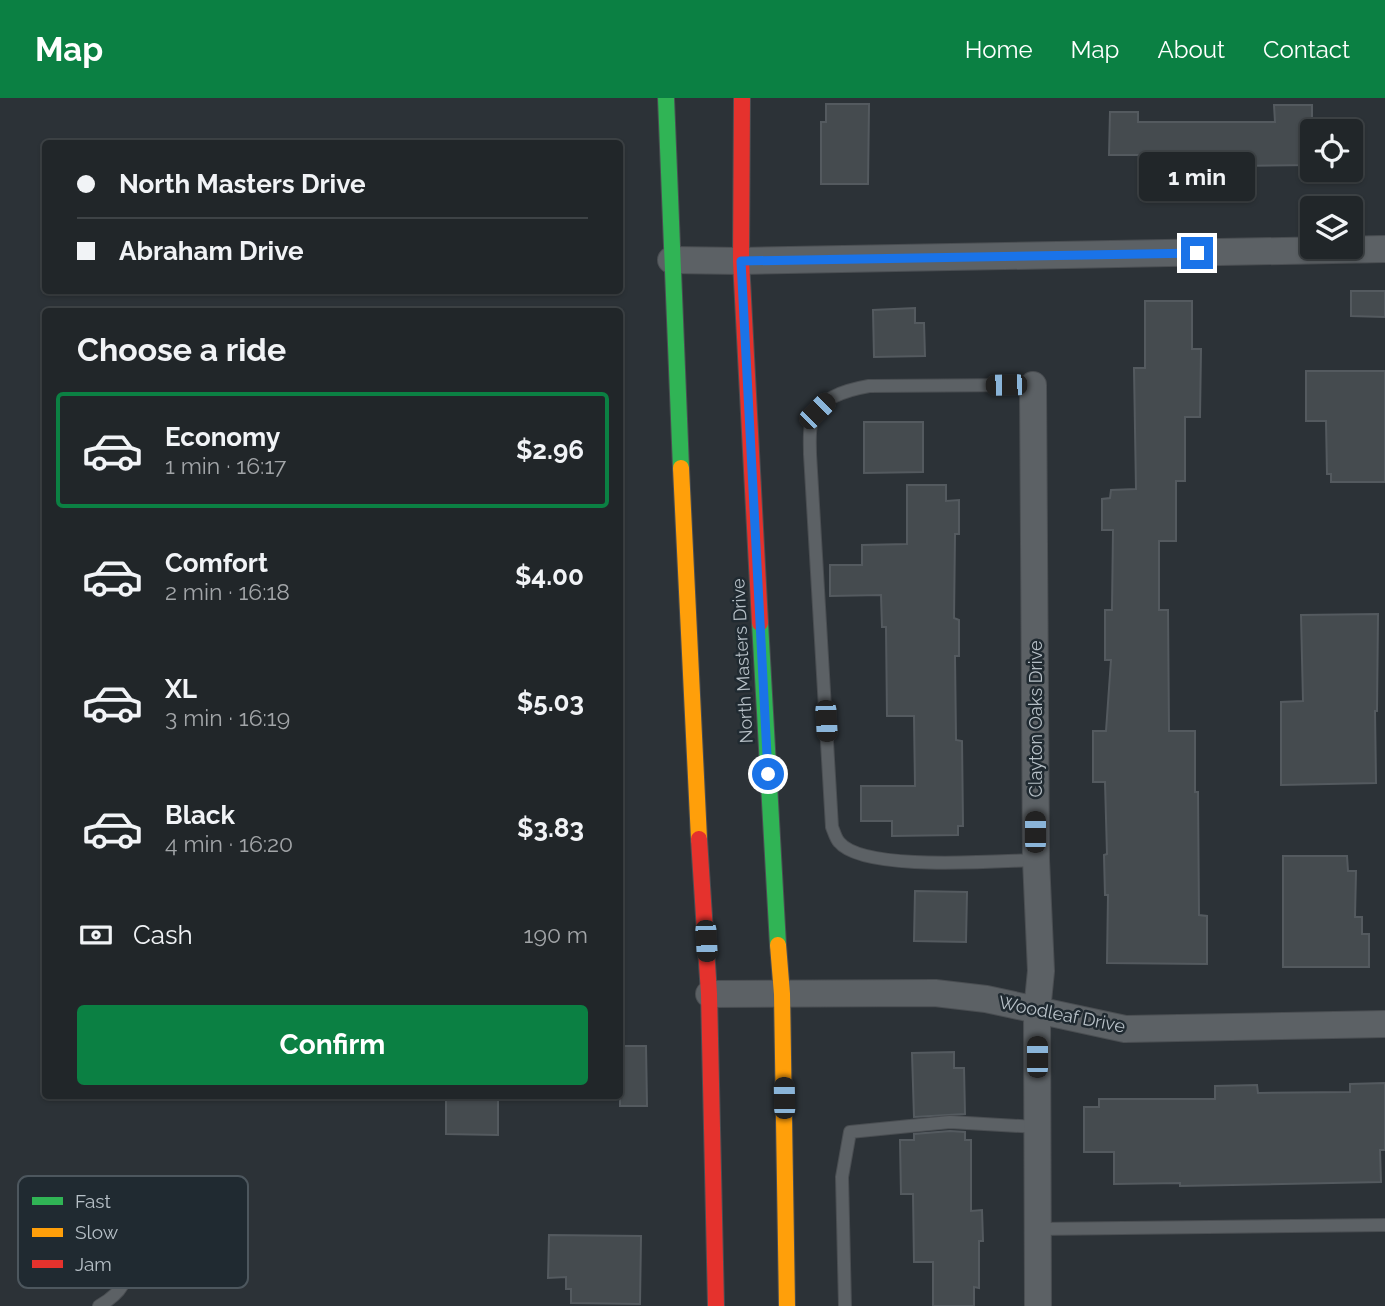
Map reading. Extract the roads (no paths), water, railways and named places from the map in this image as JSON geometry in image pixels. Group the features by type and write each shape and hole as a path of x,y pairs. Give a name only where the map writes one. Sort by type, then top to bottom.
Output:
{"main road":[{"path":"666,98 697,807 709,994 716,1306"},
{"name":"North Masters Drive","path":"742,98 741,261 774,895 782,994 787,1306"}],"street":[{"path":"671,260 1385,249"},
{"name":"Clayton Oaks Drive","path":"1033,384 1035,860 1041,971 1037,1011 1038,1306"},
{"name":"Woodleaf Drive","path":"709,994 935,992 986,999 1125,1029 1385,1024"}],"lane":[{"path":"1033,384 869,386 845,390 830,398 817,411 811,424 810,454 832,827 839,843 858,854 908,862 1035,860"},
{"path":"845,1306 842,1177 850,1132 950,1122 1037,1127"},
{"path":"1038,1229 1385,1226"},
{"path":"99,1306 113,1298 120,1288"}]}
